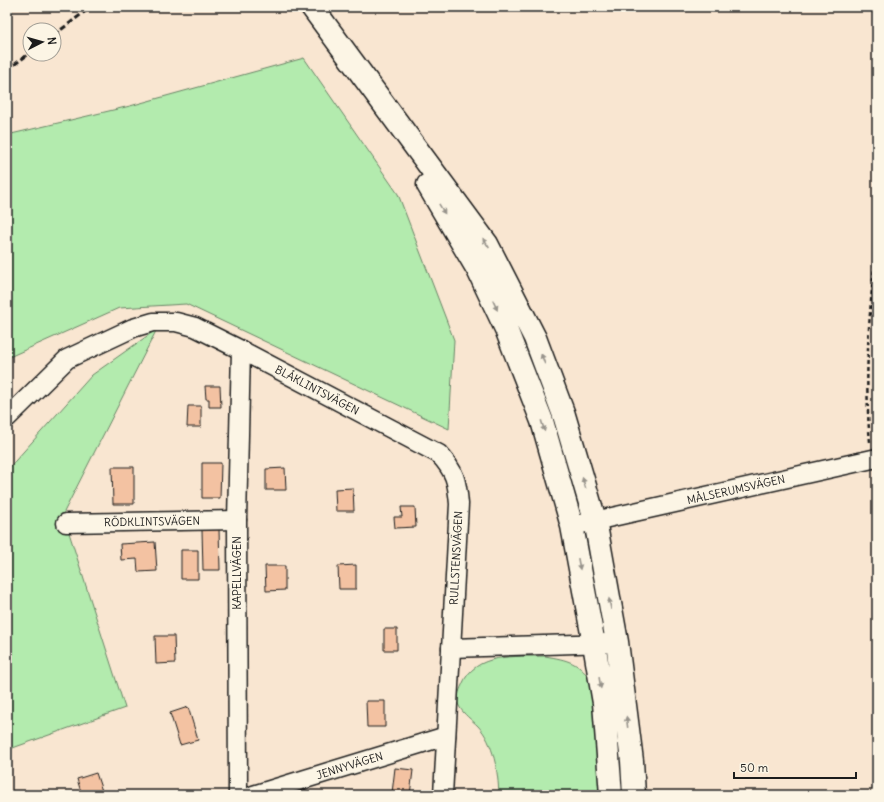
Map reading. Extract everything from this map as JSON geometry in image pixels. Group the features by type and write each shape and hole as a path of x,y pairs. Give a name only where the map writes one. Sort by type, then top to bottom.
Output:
{"main road":[{"path":"312,7 487,244 510,286 535,338 564,415 595,520 617,642 632,761 634,795"},
{"path":"365,79 478,270 506,328 542,421 572,526 594,644 604,703 611,795"}],"street":[{"name":"BLÅKLINTSVÄGEN","path":"7,418 67,359 134,328 153,322 176,322 195,328 241,350 439,454 452,468"},
{"name":"KAPELLVÄGEN","path":"238,795 237,520 241,350"},
{"name":"MÅLSERUMSVÄGEN","path":"572,526 874,450"},
{"name":"RULLSTENSVÄGEN","path":"443,795 459,504 458,487 452,468"},
{"name":"RÖDKLINTSVÄGEN","path":"66,523 237,520"},
{"path":"451,648 617,642"},
{"name":"JENNYVÄGEN","path":"254,795 446,736"}],"path":[{"path":"874,450 866,400 871,292 877,244"}],"green space":[{"path":"304,58 398,194 454,340 449,429 186,304 119,308 7,358 7,135 130,106"},
{"path":"157,329 63,514 125,708 7,750 7,470 92,375"},
{"path":"545,656 573,663 583,671 593,684 602,774 600,795 499,795 498,777 494,758 488,741 478,726 459,706 458,698 461,687 468,674 476,667 497,658"}],"building":[{"path":"205,386 220,386 221,407 209,407 209,399 206,399"},
{"path":"188,406 201,406 201,427 187,427"},
{"path":"202,463 221,463 220,498 202,498"},
{"path":"112,467 134,467 134,504 113,504"},
{"path":"285,468 286,490 266,490 266,469"},
{"path":"353,488 354,511 336,511 335,489"},
{"path":"401,507 415,507 416,527 395,528 394,517 402,517"},
{"path":"219,529 220,570 203,570 202,530"},
{"path":"155,542 157,571 138,572 137,559 121,560 120,544"},
{"path":"181,550 198,550 198,579 181,579"},
{"path":"356,565 356,589 339,589 338,566"},
{"path":"265,566 285,566 285,590 266,591"},
{"path":"384,629 397,629 397,650 384,650"},
{"path":"155,636 174,636 175,663 156,664"},
{"path":"366,701 385,701 385,727 367,727"},
{"path":"188,707 198,740 180,745 170,713"},
{"path":"395,768 413,770 410,795 392,793"},
{"path":"96,773 102,791 82,795 77,779"}],"railway":[{"path":"62,29 91,7"},
{"path":"7,70 22,59"}]}
